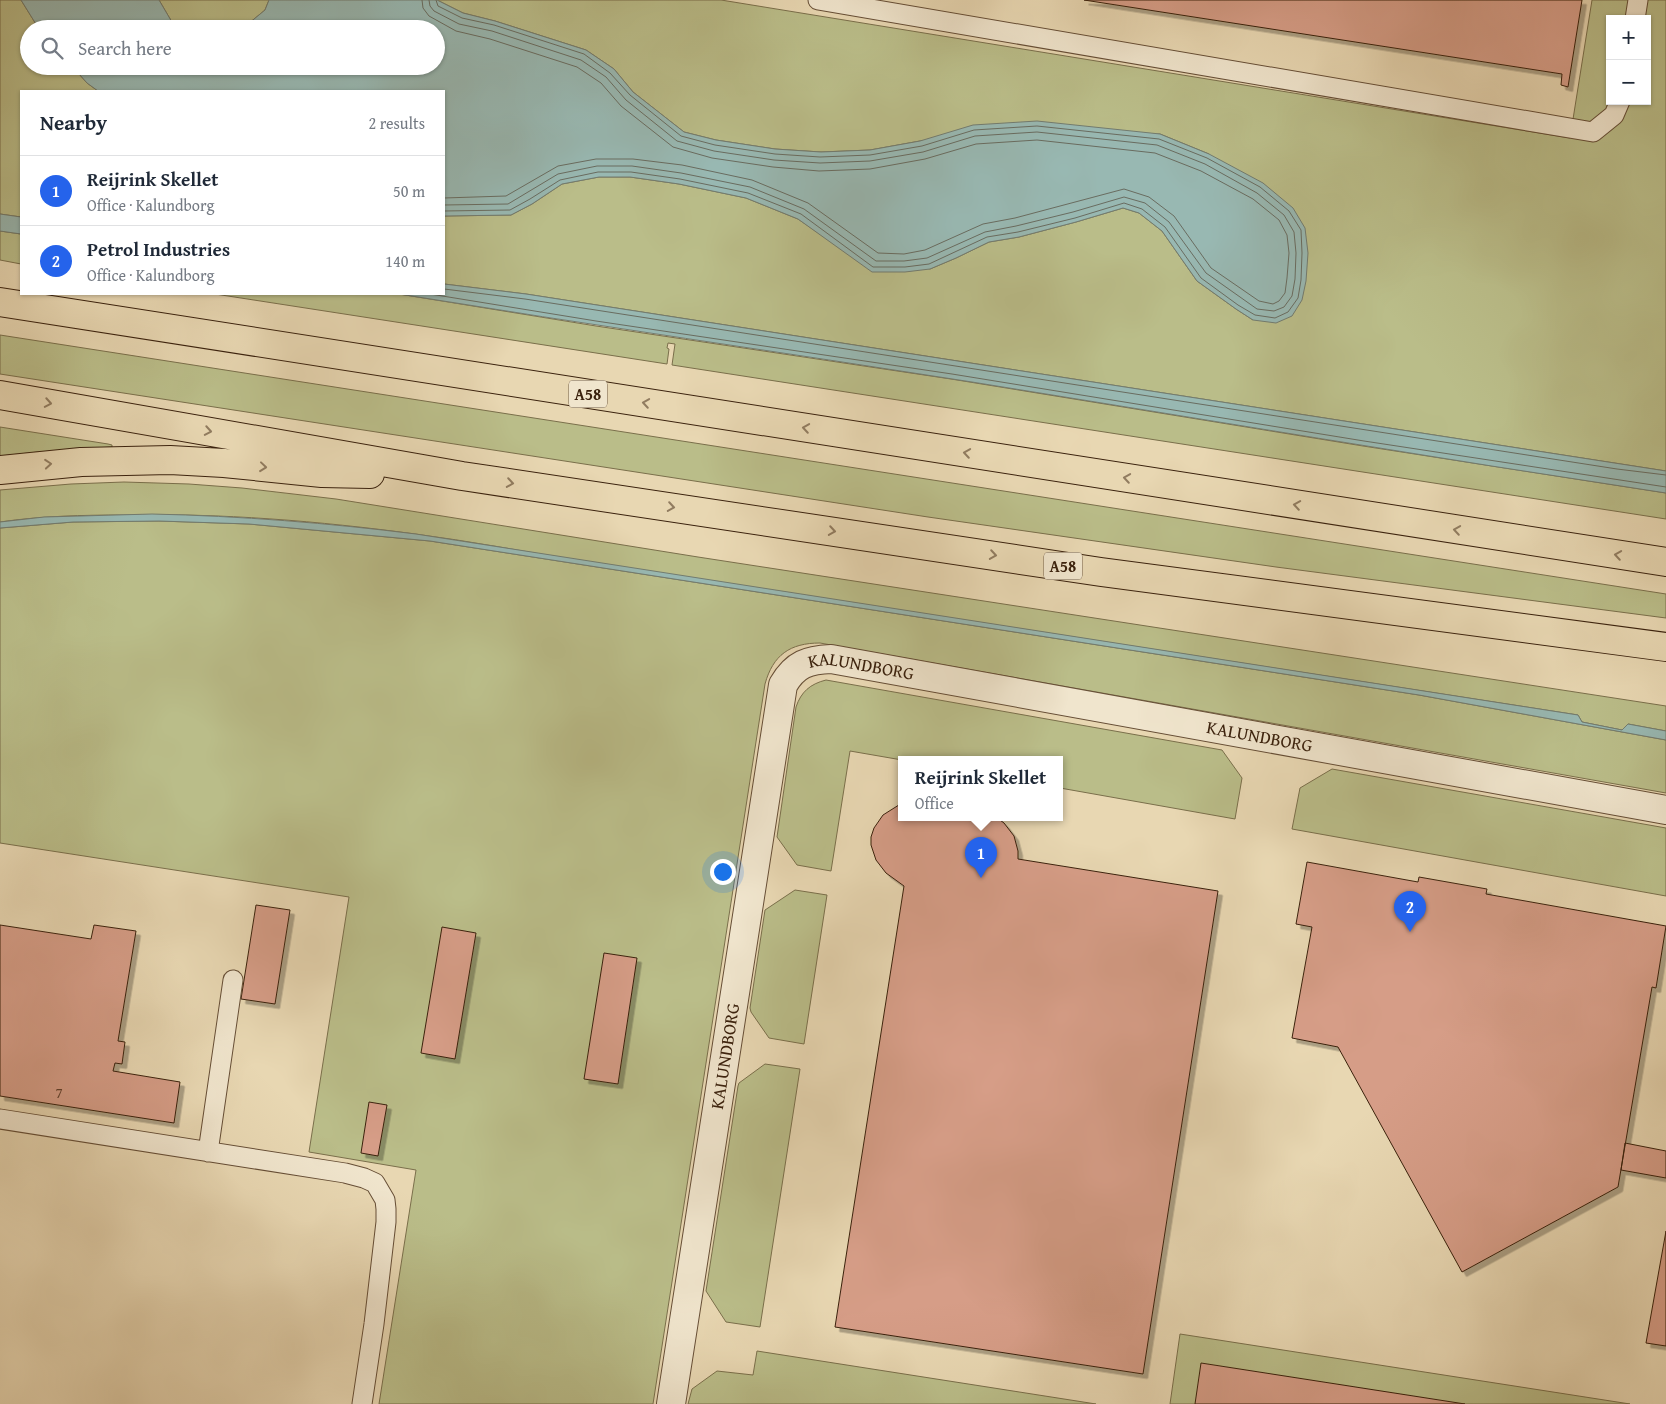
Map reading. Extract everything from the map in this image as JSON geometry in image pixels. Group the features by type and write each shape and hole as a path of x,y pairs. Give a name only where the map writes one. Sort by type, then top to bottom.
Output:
{"highway":[{"name":"A58","path":"0,302 1666,562"},
{"name":"A58","path":"0,395 462,476 1101,572 1666,647"},
{"name":"A58","path":"0,470 80,462 170,460 224,463 322,473 462,476"}],"street":[{"name":"KALUNDBORG","path":"671,1404 783,685 790,672 802,664 831,659 1666,810"}],"lane":[{"path":"818,0 1593,132 1614,115 1618,105"},
{"path":"1636,15 1638,0"},
{"path":"208,1152 233,980"},
{"path":"0,1118 345,1173 375,1183 380,1188 385,1200 386,1222 362,1404"}],"green space":[{"path":"0,0 21,0 33,20 20,20 20,75 80,75 97,90 20,90 20,217 0,214"},
{"path":"159,0 269,0 265,10 253,20 171,20"},
{"path":"437,0 721,0 1570,138 1592,0 1666,0 1666,471 526,294 445,284 445,216 511,215 532,204 562,184 599,177 630,177 679,184 746,198 798,219 833,243 930,269 989,242 1019,237 1123,208 1139,213 1162,231 1197,281 1253,320 1209,154 1160,134 920,141 870,150 821,152 775,149 716,140 684,132 633,92 614,69 586,50 495,21 463,13"},
{"path":"0,231 20,234 20,264 0,260"},
{"path":"221,295 405,295 596,326 951,379 1666,493 1666,519 672,365 675,344 668,343 667,364"},
{"path":"0,335 1666,594 1666,618 1276,567 928,517 0,374"},
{"path":"0,427 108,444 112,445 112,447 0,456"},
{"path":"124,482 242,488 336,499 698,557 1666,706 1666,731 1628,724 1622,730 1582,722 1578,715 379,529 270,519 197,515 78,516 31,518 0,522 0,490"},
{"path":"159,521 249,524 430,541 1419,695 1666,740 1666,793 820,643 800,645 792,648 778,658 768,674 765,684 653,1404 379,1404 416,1170 309,1152 349,897 0,843 0,528 73,522"},
{"path":"826,680 1222,750 1242,778 1235,819 1063,789 1063,756 898,756 898,759 850,751 831,871 797,865 777,837 796,707 807,689"},
{"path":"1332,769 1666,828 1666,896 1292,829 1300,788"},
{"path":"795,890 827,895 804,1044 769,1038 750,1008 765,910"},
{"path":"765,1064 800,1069 760,1327 726,1322 706,1291 738,1086 739,1083"},
{"path":"1180,1334 1630,1404 1170,1404"},
{"path":"757,1351 1096,1404 688,1404 692,1389 717,1371 753,1375"}],"water":[{"path":"21,0 159,0 171,20 33,20"},
{"path":"269,0 437,0 463,13 495,21 586,50 614,69 633,92 684,132 716,140 775,149 821,152 870,150 920,141 973,125 1037,121 1160,134 1209,154 1263,183 1293,208 1305,228 1308,253 1306,281 1302,300 1292,316 1276,323 1253,320 1197,281 1162,231 1139,213 1123,208 1019,237 989,242 930,269 905,272 872,272 798,219 746,198 679,184 630,177 599,177 562,184 532,204 511,215 445,216 445,90 97,90 80,75 445,75 445,20 253,20 265,10"},
{"path":"0,214 20,217 20,234 0,231"},
{"path":"445,284 526,294 1666,471 1666,493 972,382 405,295 445,295"},
{"path":"152,514 284,521 416,534 1578,715 1582,722 1622,730 1628,724 1666,731 1666,740 1419,695 430,541 249,524 159,521 73,522 0,528 0,522 44,517"}],"building":[{"path":"1084,0 1582,0 1568,87 1561,85 1562,74"},
{"path":"898,806 898,821 1001,821 1014,836 1018,859 1218,891 1143,1374 835,1327 904,886 886,873 876,860 871,845 874,828 883,815"},
{"path":"1307,862 1418,882 1419,877 1487,889 1486,894 1666,926 1656,988 1652,987 1618,1187 1462,1272 1338,1047 1292,1038 1312,927 1296,924"},
{"path":"256,905 290,910 275,1004 241,999"},
{"path":"0,925 91,939 94,925 136,931 118,1041 125,1042 122,1064 115,1063 113,1071 180,1082 174,1123 0,1096"},
{"path":"442,927 476,933 455,1059 421,1053"},
{"path":"604,953 637,958 618,1084 584,1079"},
{"path":"369,1102 387,1105 378,1156 361,1153"},
{"path":"1625,1143 1666,1151 1666,1178 1621,1170"},
{"path":"1666,1231 1666,1346 1646,1343"},
{"path":"1201,1363 1465,1404 1195,1404"}],"place":[{"name":"Reijrink Skellet","path":"981,878"},
{"name":"Petrol Industries","path":"1410,932"}]}
